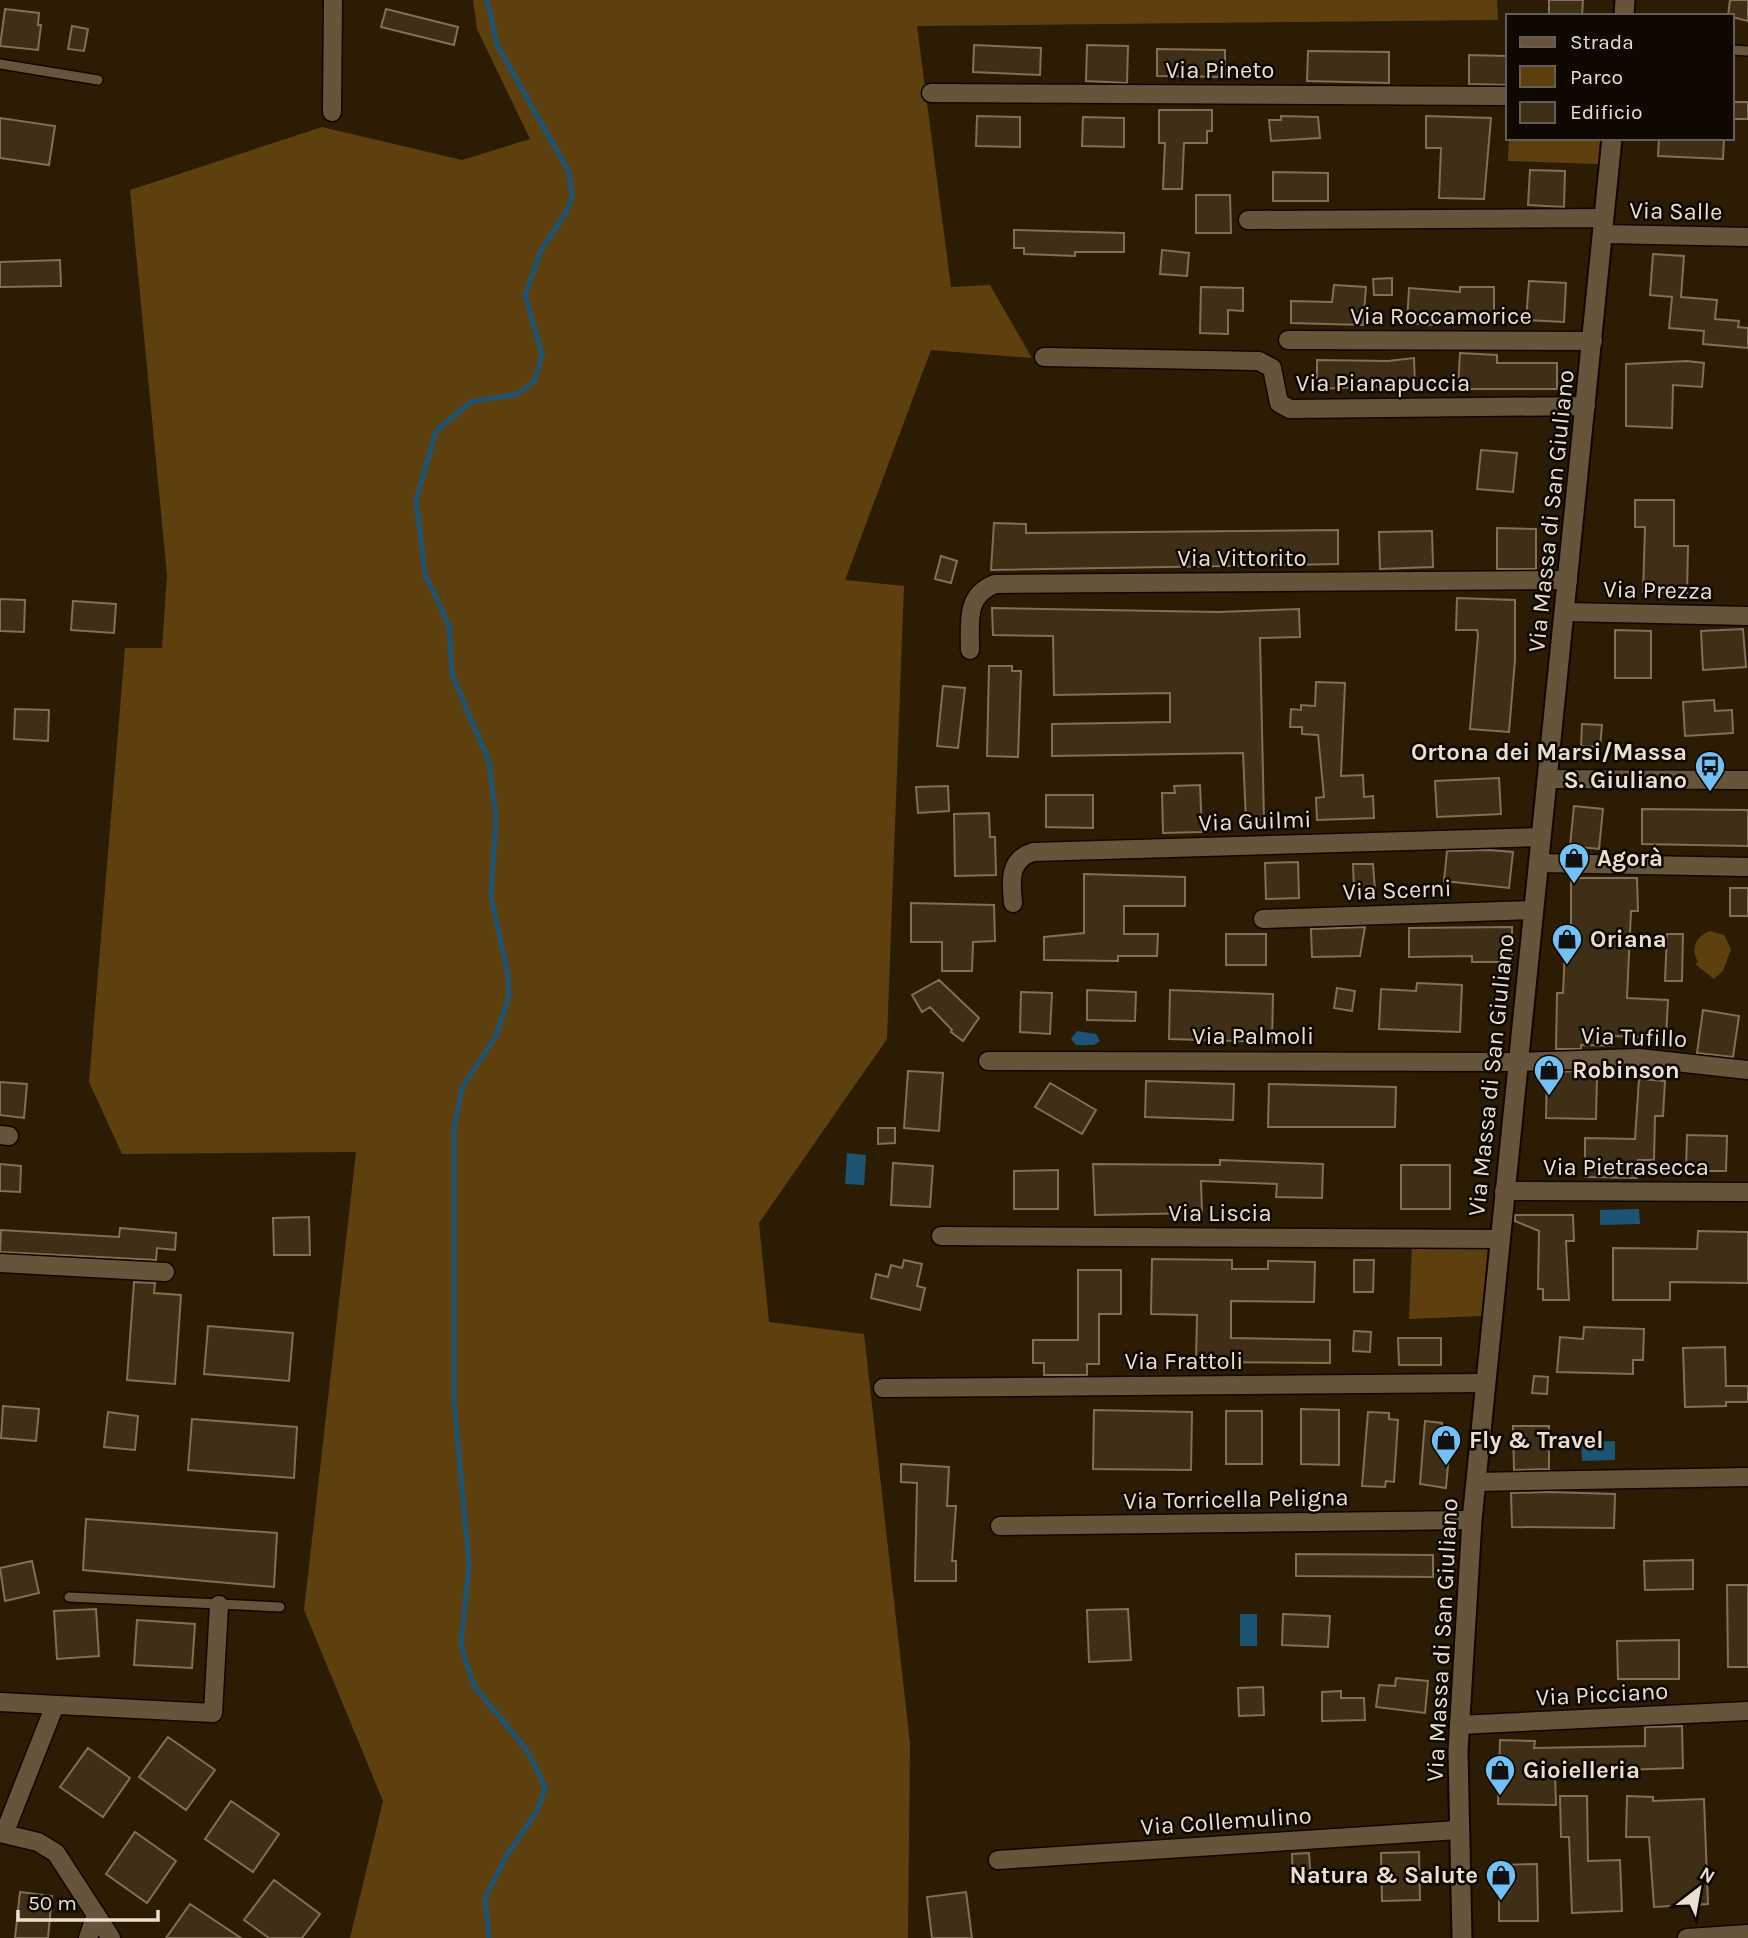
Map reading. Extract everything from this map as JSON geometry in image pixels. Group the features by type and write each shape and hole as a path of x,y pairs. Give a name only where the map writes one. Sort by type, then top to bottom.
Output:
{"street":[{"path":"332,112 333,0"},
{"name":"Via Pineto","path":"931,93 1506,96"},
{"name":"Via Massa di San Giuliano","path":"1462,1938 1458,1830 1459,1726 1472,1520 1612,140"},
{"path":"1248,219 1604,226"},
{"name":"Via Salle","path":"1604,226 1748,237"},
{"name":"Via Roccamorice","path":"1288,341 1593,341"},
{"name":"Via Pianapuccia","path":"1044,357 1259,361 1272,368 1279,403 1290,409 1586,406"},
{"name":"Via Vittorito","path":"970,650 970,614 973,601 983,589 995,584 1568,580"},
{"name":"Via Prezza","path":"1566,612 1748,617"},
{"path":"1547,779 1748,780"},
{"name":"Via Guilmi","path":"1013,903 1013,870 1023,856 1033,852 1541,837"},
{"path":"1538,863 1748,867"},
{"name":"Via Scerni","path":"1263,919 1533,910"},
{"name":"Via Tufillo","path":"1518,1062 1639,1058 1748,1070"},
{"name":"Via Palmoli","path":"988,1060 1518,1062"},
{"name":"Via Pietrasecca","path":"1504,1191 1748,1192"},
{"name":"Via Liscia","path":"941,1236 1499,1240"},
{"path":"0,1263 164,1272"},
{"name":"Via Frattoli","path":"883,1388 1485,1383"},
{"path":"1476,1482 1748,1477"},
{"name":"Via Torricella Peligna","path":"1000,1526 1472,1520"},
{"path":"0,1702 213,1713 219,1605"},
{"path":"55,1705 2,1833 38,1842 56,1853 111,1938"},
{"name":"Via Picciano","path":"1459,1726 1748,1711"},
{"name":"Via Collemulino","path":"998,1860 1458,1830"},
{"path":"88,1938 96,1914"},
{"path":"1687,1938 1748,1934"}],"lane":[{"path":"0,64 98,80"},
{"path":"69,1597 280,1608"}],"green space":[{"path":"473,0 1497,0 1498,20 917,26 951,287 990,285 1032,358 931,350 845,580 904,586 887,1039 759,1223 769,1322 864,1334 910,1743 908,1938 350,1938 383,1801 304,1610 356,1152 122,1154 89,1082 125,648 162,648 167,575 130,190 322,127 462,160 530,139 477,29"},
{"path":"1509,140 1600,140 1599,164 1508,161"},
{"path":"1710,931 1724,935 1731,949 1723,971 1714,979 1695,964 1698,962 1696,944 1701,936"},
{"path":"1412,1243 1488,1245 1482,1316 1409,1319"}],"water":[{"path":"1077,1031 1096,1034 1100,1041 1094,1045 1076,1045 1071,1039"},
{"path":"847,1153 866,1155 864,1185 845,1184"},
{"path":"1639,1209 1640,1224 1600,1225 1600,1210"},
{"path":"1615,1441 1615,1460 1582,1461 1581,1442"},
{"path":"1240,1614 1257,1614 1257,1646 1240,1646"}],"building":[{"path":"1549,0 1583,0 1582,14 1549,14"},
{"path":"1730,0 1748,0 1748,21 1728,14"},
{"path":"5,9 39,13 38,25 41,25 38,50 0,46"},
{"path":"386,9 458,27 454,45 381,27"},
{"path":"72,26 88,29 84,51 68,49"},
{"path":"974,45 1041,48 1040,75 973,72"},
{"path":"1087,45 1128,46 1127,83 1086,81"},
{"path":"1157,49 1225,50 1225,77 1157,76"},
{"path":"1308,51 1389,52 1389,83 1307,81"},
{"path":"1469,55 1506,56 1506,85 1469,84"},
{"path":"1734,102 1748,102 1748,119 1734,119"},
{"path":"1159,110 1212,110 1212,131 1207,131 1207,143 1184,143 1182,189 1163,189 1165,143 1159,143"},
{"path":"977,116 1020,117 1020,147 976,146"},
{"path":"1281,116 1318,117 1320,138 1271,141 1269,120 1281,120"},
{"path":"1426,116 1491,118 1484,199 1439,198 1441,148 1426,148"},
{"path":"1083,117 1124,118 1124,147 1082,146"},
{"path":"0,118 55,126 49,165 0,158"},
{"path":"1659,140 1724,140 1723,159 1658,156"},
{"path":"1530,170 1565,171 1564,207 1528,205"},
{"path":"1273,172 1328,173 1328,201 1273,201"},
{"path":"1196,195 1230,195 1231,233 1196,233"},
{"path":"1014,230 1124,233 1124,252 1075,252 1075,256 1024,254 1024,248 1014,248"},
{"path":"1162,250 1189,253 1187,276 1160,274"},
{"path":"1653,254 1684,256 1681,297 1717,300 1715,319 1739,321 1738,327 1748,328 1748,348 1703,344 1704,331 1669,328 1672,297 1650,295"},
{"path":"60,260 61,286 0,287 0,262"},
{"path":"1392,278 1392,295 1374,295 1373,279"},
{"path":"1529,281 1566,283 1564,322 1526,320"},
{"path":"1334,285 1366,287 1363,325 1291,323 1291,301 1332,302"},
{"path":"1201,287 1243,288 1243,311 1228,310 1228,334 1200,333"},
{"path":"1460,287 1494,287 1494,318 1435,319 1435,325 1407,323 1409,288 1460,292"},
{"path":"1460,353 1497,355 1497,363 1557,363 1557,389 1458,389"},
{"path":"1414,358 1415,385 1317,389 1317,360 1388,361"},
{"path":"1687,361 1704,363 1702,387 1673,385 1672,428 1626,426 1626,364"},
{"path":"1481,450 1517,453 1513,492 1477,489"},
{"path":"1635,500 1674,500 1674,546 1688,546 1687,593 1643,592 1645,527 1635,527"},
{"path":"994,523 1026,524 1026,533 1338,530 1338,564 991,570"},
{"path":"1497,528 1536,529 1536,569 1497,569"},
{"path":"1432,531 1433,567 1380,569 1379,532"},
{"path":"941,556 957,561 951,583 935,579"},
{"path":"1457,598 1515,600 1515,660 1509,732 1470,729 1478,635 1477,630 1456,630"},
{"path":"0,599 25,600 24,632 0,631"},
{"path":"73,601 116,604 114,633 71,630"},
{"path":"992,608 1218,612 1299,609 1300,637 1260,638 1264,820 1246,821 1243,753 1052,756 1052,724 1170,722 1170,693 1054,695 1053,636 993,635"},
{"path":"1743,629 1746,667 1703,670 1701,631"},
{"path":"1615,630 1651,631 1651,678 1615,678"},
{"path":"989,666 1012,666 1012,671 1021,671 1018,757 987,756"},
{"path":"1316,682 1345,683 1341,776 1363,775 1364,797 1373,796 1374,818 1317,820 1316,798 1324,797 1318,735 1302,734 1302,727 1290,727 1291,709 1301,710 1301,705 1315,706"},
{"path":"943,686 965,688 958,748 937,746"},
{"path":"1714,700 1715,711 1732,710 1733,733 1685,736 1683,702"},
{"path":"15,709 49,710 48,741 14,739"},
{"path":"1582,724 1602,725 1600,747 1581,746"},
{"path":"1499,778 1501,814 1437,817 1435,781"},
{"path":"1200,785 1202,832 1163,833 1162,793 1175,793 1174,786"},
{"path":"948,786 949,811 918,813 916,787"},
{"path":"1046,795 1093,795 1093,828 1046,827"},
{"path":"1574,806 1603,809 1599,849 1570,846"},
{"path":"1642,809 1748,810 1748,846 1642,844"},
{"path":"989,813 990,837 995,837 996,875 955,876 954,814"},
{"path":"1447,851 1513,852 1509,888 1444,881"},
{"path":"1298,862 1299,898 1266,899 1265,863"},
{"path":"1353,864 1373,864 1375,890 1354,891"},
{"path":"1084,874 1185,877 1185,906 1124,906 1124,934 1158,934 1157,956 1118,956 1118,961 1044,960 1044,937 1084,933"},
{"path":"1571,878 1637,878 1638,911 1631,911 1627,998 1668,1000 1666,1038 1613,1036 1613,1046 1581,1045 1581,1049 1556,1049 1557,993 1563,993 1566,928 1571,928"},
{"path":"1730,888 1748,888 1748,916 1730,916"},
{"path":"911,903 994,905 995,941 973,942 972,971 942,971 942,942 911,942"},
{"path":"1365,927 1360,956 1312,957 1311,929"},
{"path":"1512,927 1512,962 1472,962 1472,956 1409,957 1409,928"},
{"path":"1226,934 1266,934 1266,965 1226,965"},
{"path":"1667,934 1683,934 1682,981 1665,981"},
{"path":"939,980 979,1018 963,1041 951,1032 930,1007 922,1012 912,995"},
{"path":"1417,983 1462,985 1460,1032 1379,1029 1381,989 1416,991"},
{"path":"1337,988 1355,991 1352,1011 1334,1008"},
{"path":"1087,990 1136,992 1135,1021 1087,1020"},
{"path":"1170,990 1273,994 1272,1042 1169,1039"},
{"path":"1021,992 1052,993 1050,1034 1020,1032"},
{"path":"1703,1010 1739,1016 1733,1057 1697,1053"},
{"path":"908,1071 943,1073 939,1131 904,1128"},
{"path":"1581,1071 1581,1075 1597,1075 1596,1119 1546,1118 1547,1072"},
{"path":"1639,1079 1665,1081 1663,1116 1655,1116 1654,1160 1638,1160 1637,1178 1585,1177 1585,1138 1635,1139"},
{"path":"1146,1081 1234,1084 1233,1120 1145,1117"},
{"path":"0,1082 27,1084 24,1118 0,1115"},
{"path":"1050,1083 1096,1110 1082,1134 1035,1107"},
{"path":"1269,1084 1396,1087 1395,1127 1268,1127"},
{"path":"878,1128 895,1128 895,1143 878,1144"},
{"path":"1687,1135 1727,1136 1726,1171 1686,1171"},
{"path":"1220,1160 1323,1164 1322,1198 1276,1197 1277,1184 1201,1181 1202,1213 1095,1215 1093,1164 1220,1165"},
{"path":"893,1163 933,1166 930,1207 891,1205"},
{"path":"0,1164 21,1166 20,1192 0,1191"},
{"path":"1401,1165 1450,1165 1450,1209 1401,1209"},
{"path":"1058,1170 1058,1209 1014,1209 1014,1171"},
{"path":"1515,1215 1573,1215 1574,1241 1566,1241 1569,1300 1543,1300 1543,1289 1538,1289 1539,1231 1515,1221"},
{"path":"309,1217 310,1255 274,1255 273,1218"},
{"path":"120,1228 176,1233 175,1250 157,1248 156,1260 0,1252 1,1230 119,1237"},
{"path":"1698,1231 1748,1232 1748,1283 1670,1282 1670,1300 1613,1300 1613,1248 1697,1249"},
{"path":"1152,1259 1232,1260 1232,1269 1268,1269 1268,1261 1315,1262 1314,1302 1231,1301 1231,1338 1330,1340 1330,1363 1196,1362 1197,1315 1151,1314"},
{"path":"904,1260 922,1264 917,1286 925,1288 920,1310 871,1298 876,1274 888,1277 891,1265 902,1268"},
{"path":"1354,1260 1374,1260 1373,1292 1354,1292"},
{"path":"1078,1270 1121,1270 1121,1314 1099,1314 1099,1364 1087,1364 1087,1375 1044,1375 1044,1363 1033,1363 1033,1340 1078,1340"},
{"path":"134,1282 155,1283 154,1293 181,1295 175,1384 127,1380"},
{"path":"208,1326 293,1333 289,1381 204,1374"},
{"path":"1584,1327 1644,1329 1643,1360 1633,1360 1633,1374 1557,1372 1560,1337 1583,1339"},
{"path":"1354,1331 1371,1332 1370,1352 1353,1351"},
{"path":"1398,1338 1441,1338 1441,1365 1399,1365"},
{"path":"1725,1347 1726,1386 1748,1386 1748,1402 1726,1402 1726,1406 1685,1407 1683,1348"},
{"path":"1534,1376 1548,1377 1547,1394 1532,1393"},
{"path":"3,1406 39,1409 36,1441 1,1438"},
{"path":"1301,1409 1339,1410 1339,1465 1301,1464"},
{"path":"1094,1410 1192,1412 1191,1470 1093,1469"},
{"path":"1226,1411 1262,1411 1262,1464 1226,1464"},
{"path":"108,1412 138,1416 135,1450 104,1447"},
{"path":"1368,1412 1389,1413 1389,1419 1398,1420 1394,1482 1386,1481 1385,1487 1362,1486"},
{"path":"192,1419 297,1427 294,1478 188,1470"},
{"path":"1425,1421 1442,1423 1442,1430 1451,1430 1446,1488 1420,1484"},
{"path":"1513,1426 1549,1426 1549,1469 1514,1470"},
{"path":"901,1464 949,1467 947,1506 956,1506 952,1561 956,1561 956,1581 915,1581 917,1483 901,1482"},
{"path":"1511,1493 1615,1494 1614,1528 1512,1527"},
{"path":"86,1519 277,1533 274,1587 83,1570"},
{"path":"1296,1554 1433,1555 1433,1577 1296,1576"},
{"path":"1693,1560 1693,1589 1645,1590 1644,1561"},
{"path":"32,1561 39,1593 5,1601 0,1568"},
{"path":"1727,1585 1748,1585 1748,1667 1728,1667"},
{"path":"96,1609 99,1656 57,1659 54,1611"},
{"path":"1128,1609 1131,1660 1089,1662 1087,1610"},
{"path":"1283,1614 1330,1616 1328,1647 1282,1645"},
{"path":"137,1620 195,1624 192,1668 134,1665"},
{"path":"1679,1640 1679,1679 1618,1679 1617,1641"},
{"path":"1396,1678 1428,1681 1425,1713 1376,1707 1379,1685 1395,1686"},
{"path":"1263,1687 1264,1715 1239,1716 1238,1688"},
{"path":"1341,1691 1341,1698 1364,1698 1365,1720 1322,1721 1322,1692"},
{"path":"1682,1726 1683,1768 1555,1772 1556,1805 1498,1804 1500,1740 1535,1741 1534,1748 1645,1746 1645,1727"},
{"path":"168,1737 215,1770 186,1810 139,1777"},
{"path":"88,1748 130,1778 103,1817 60,1787"},
{"path":"1560,1796 1587,1796 1588,1861 1620,1860 1622,1911 1572,1913 1569,1837 1561,1837"},
{"path":"1627,1796 1653,1797 1653,1801 1704,1799 1708,1904 1654,1907 1649,1837 1626,1837"},
{"path":"231,1801 279,1834 253,1872 205,1839"},
{"path":"135,1832 176,1861 147,1903 106,1874"},
{"path":"1419,1852 1420,1900 1382,1901 1381,1853"},
{"path":"1309,1853 1311,1882 1293,1883 1292,1854"},
{"path":"1537,1864 1538,1921 1499,1921 1499,1865"},
{"path":"274,1880 320,1914 302,1938 269,1938 244,1920"},
{"path":"20,1892 52,1896 48,1938 15,1938"},
{"path":"966,1892 972,1938 932,1938 927,1897"},
{"path":"190,1904 241,1938 166,1938"}],"waterway":[{"path":"487,0 497,45 569,172 572,197 567,211 541,250 525,295 542,354 535,381 517,394 471,402 436,431 416,500 425,574 449,626 452,674 489,762 496,816 491,896 508,975 509,996 496,1036 462,1088 454,1129 454,1401 469,1564 461,1646 474,1686 527,1750 545,1787 537,1811 505,1858 485,1898 489,1938"}],"place":[{"name":"Ortona dei Marsi/Massa S. Giuliano","path":"1710,793"},
{"name":"Agorà","path":"1574,885"},
{"name":"Oriana","path":"1567,966"},
{"name":"Robinson","path":"1549,1097"},
{"name":"Fly & Travel","path":"1446,1467"},
{"name":"Gioielleria","path":"1500,1797"},
{"name":"Natura & Salute","path":"1501,1902"}]}
